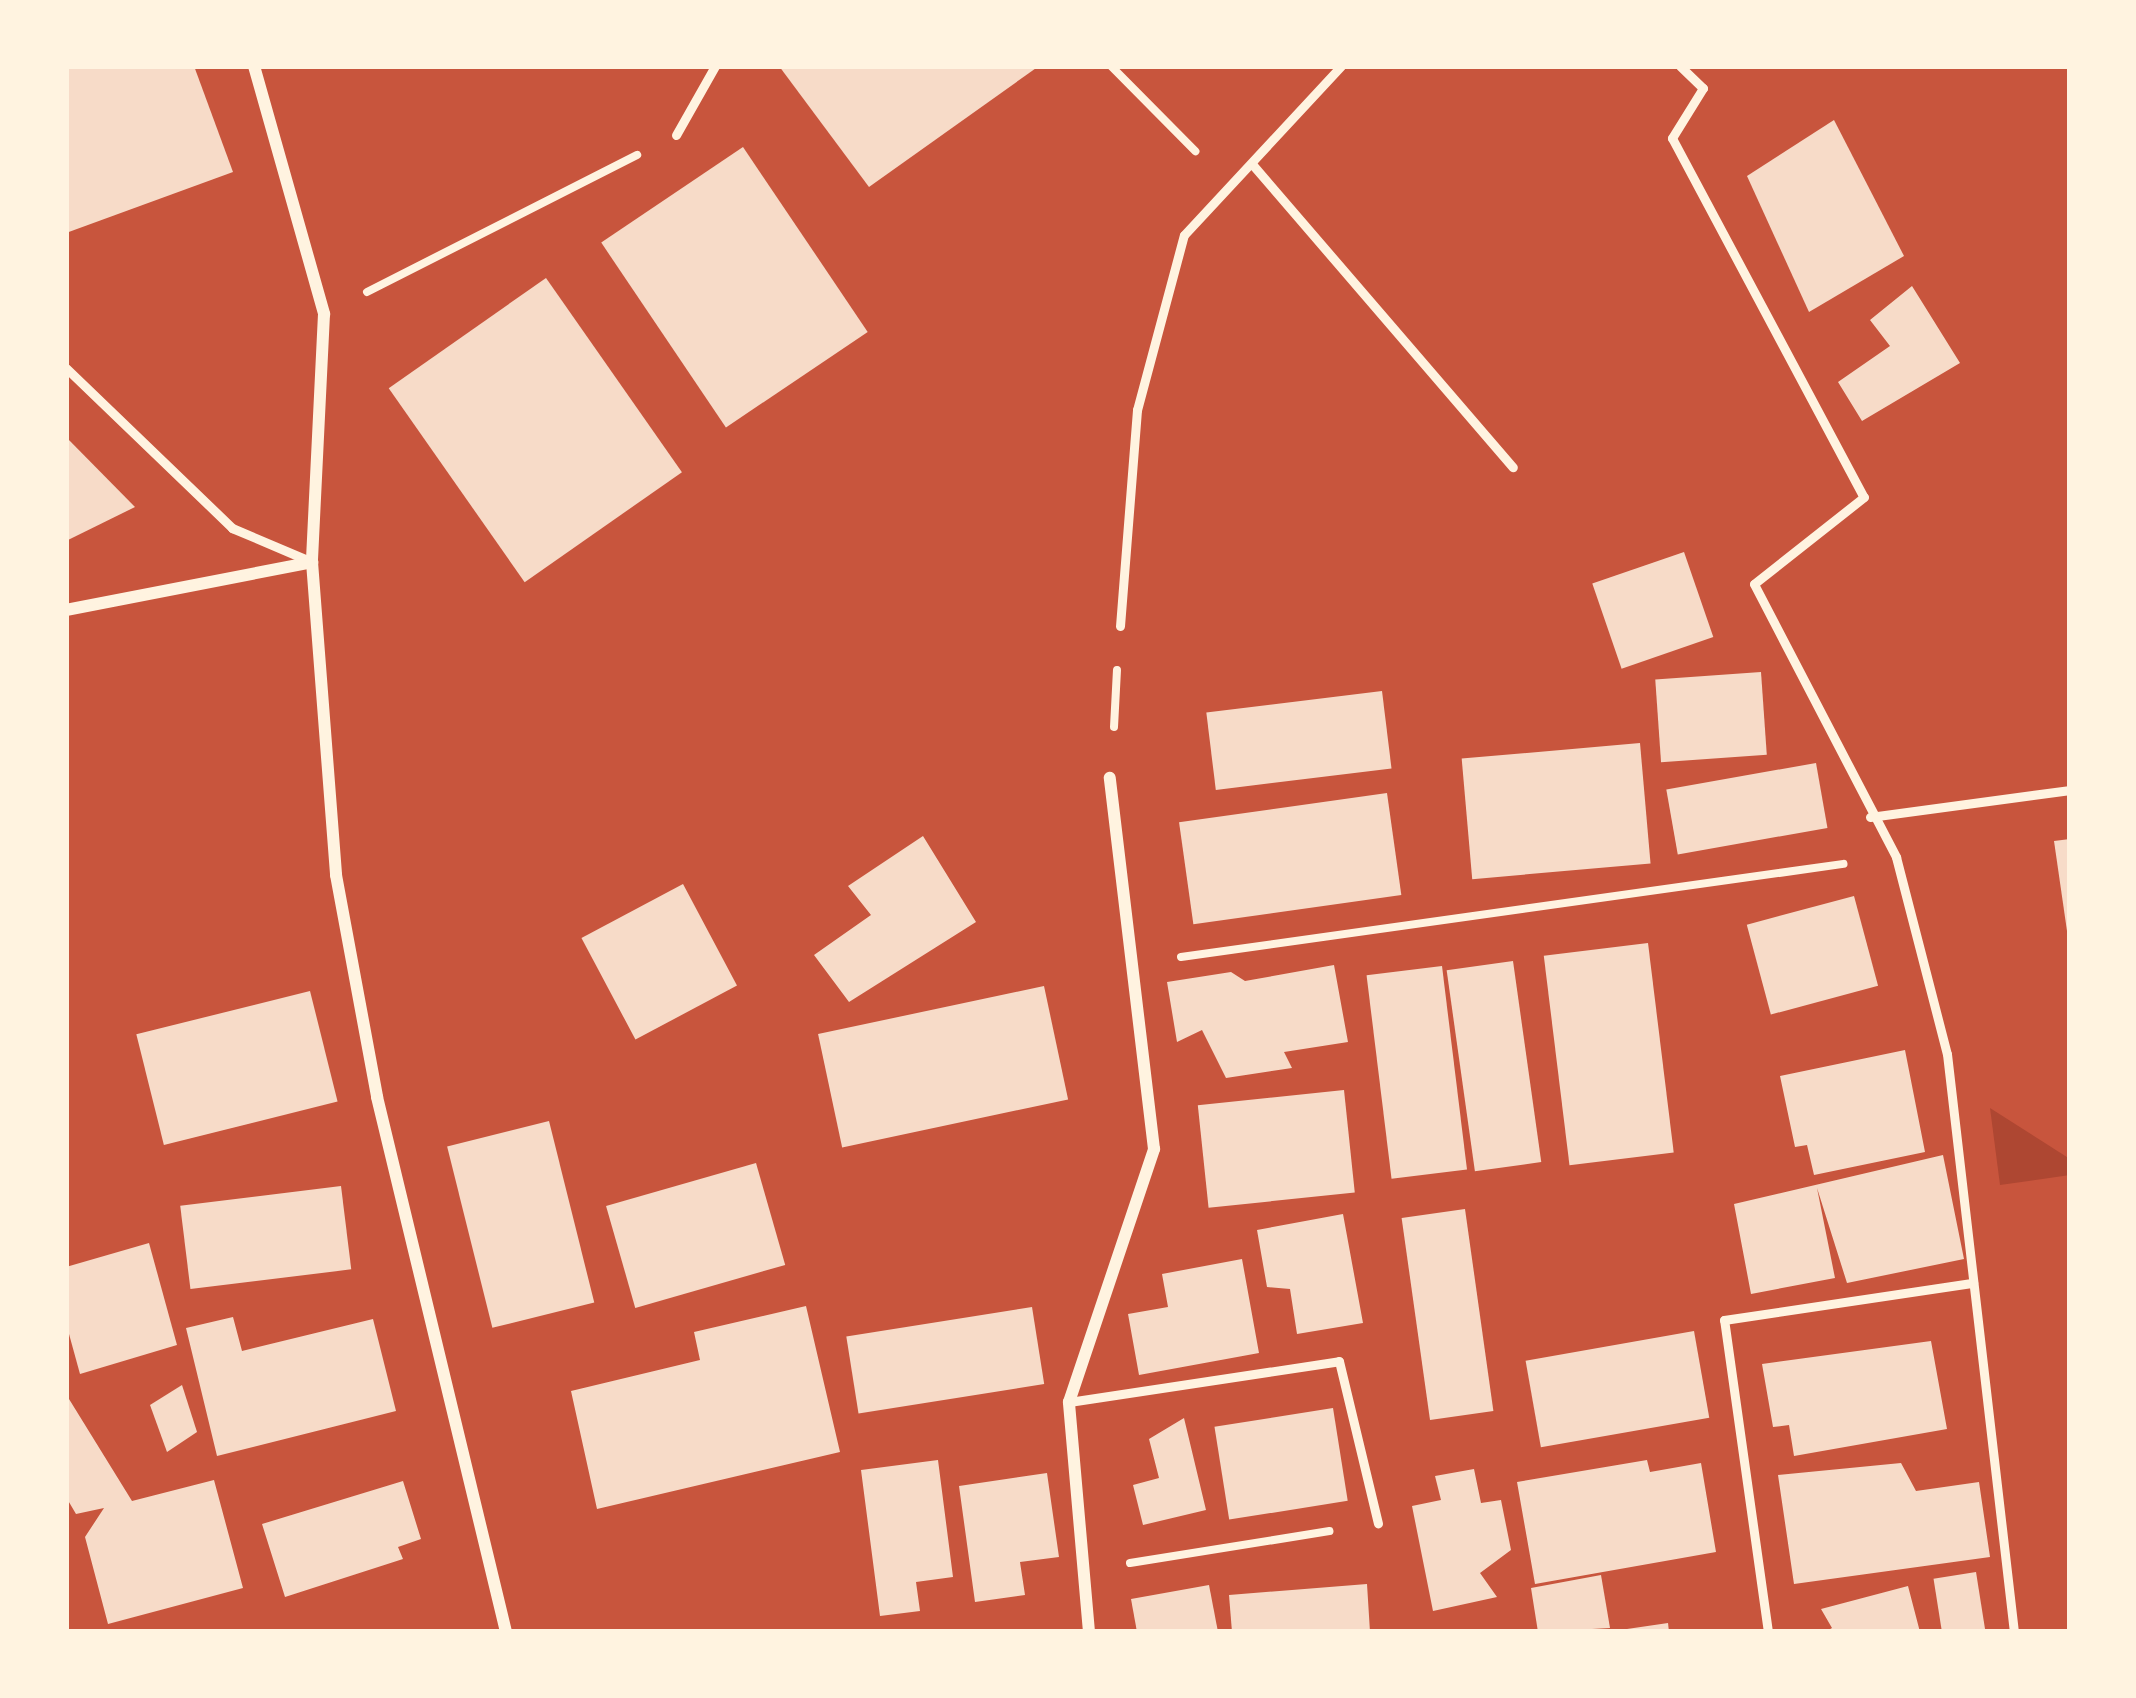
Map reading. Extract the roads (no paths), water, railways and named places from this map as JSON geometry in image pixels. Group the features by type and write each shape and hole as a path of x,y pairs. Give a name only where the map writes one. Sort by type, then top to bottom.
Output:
{"street":[{"path":"254,66 324,314 313,562 336,875 377,1097 506,1632"},
{"path":"66,610 313,562"},
{"path":"1089,1632 1069,1402 1154,1150 1110,778"}],"lane":[{"path":"676,135 715,66"},
{"path":"1120,626 1137,410 1184,235 1341,66"},
{"path":"1680,66 1703,88 1672,139 1864,497 1754,584 1870,817 1896,857 1947,1054 2014,1632"},
{"path":"1252,164 1513,467"},
{"path":"66,368 232,527 313,562"},
{"path":"1870,817 2070,790"},
{"path":"1768,1632 1724,1320 1973,1283"},
{"path":"1069,1402 1339,1361 1378,1522"}]}
